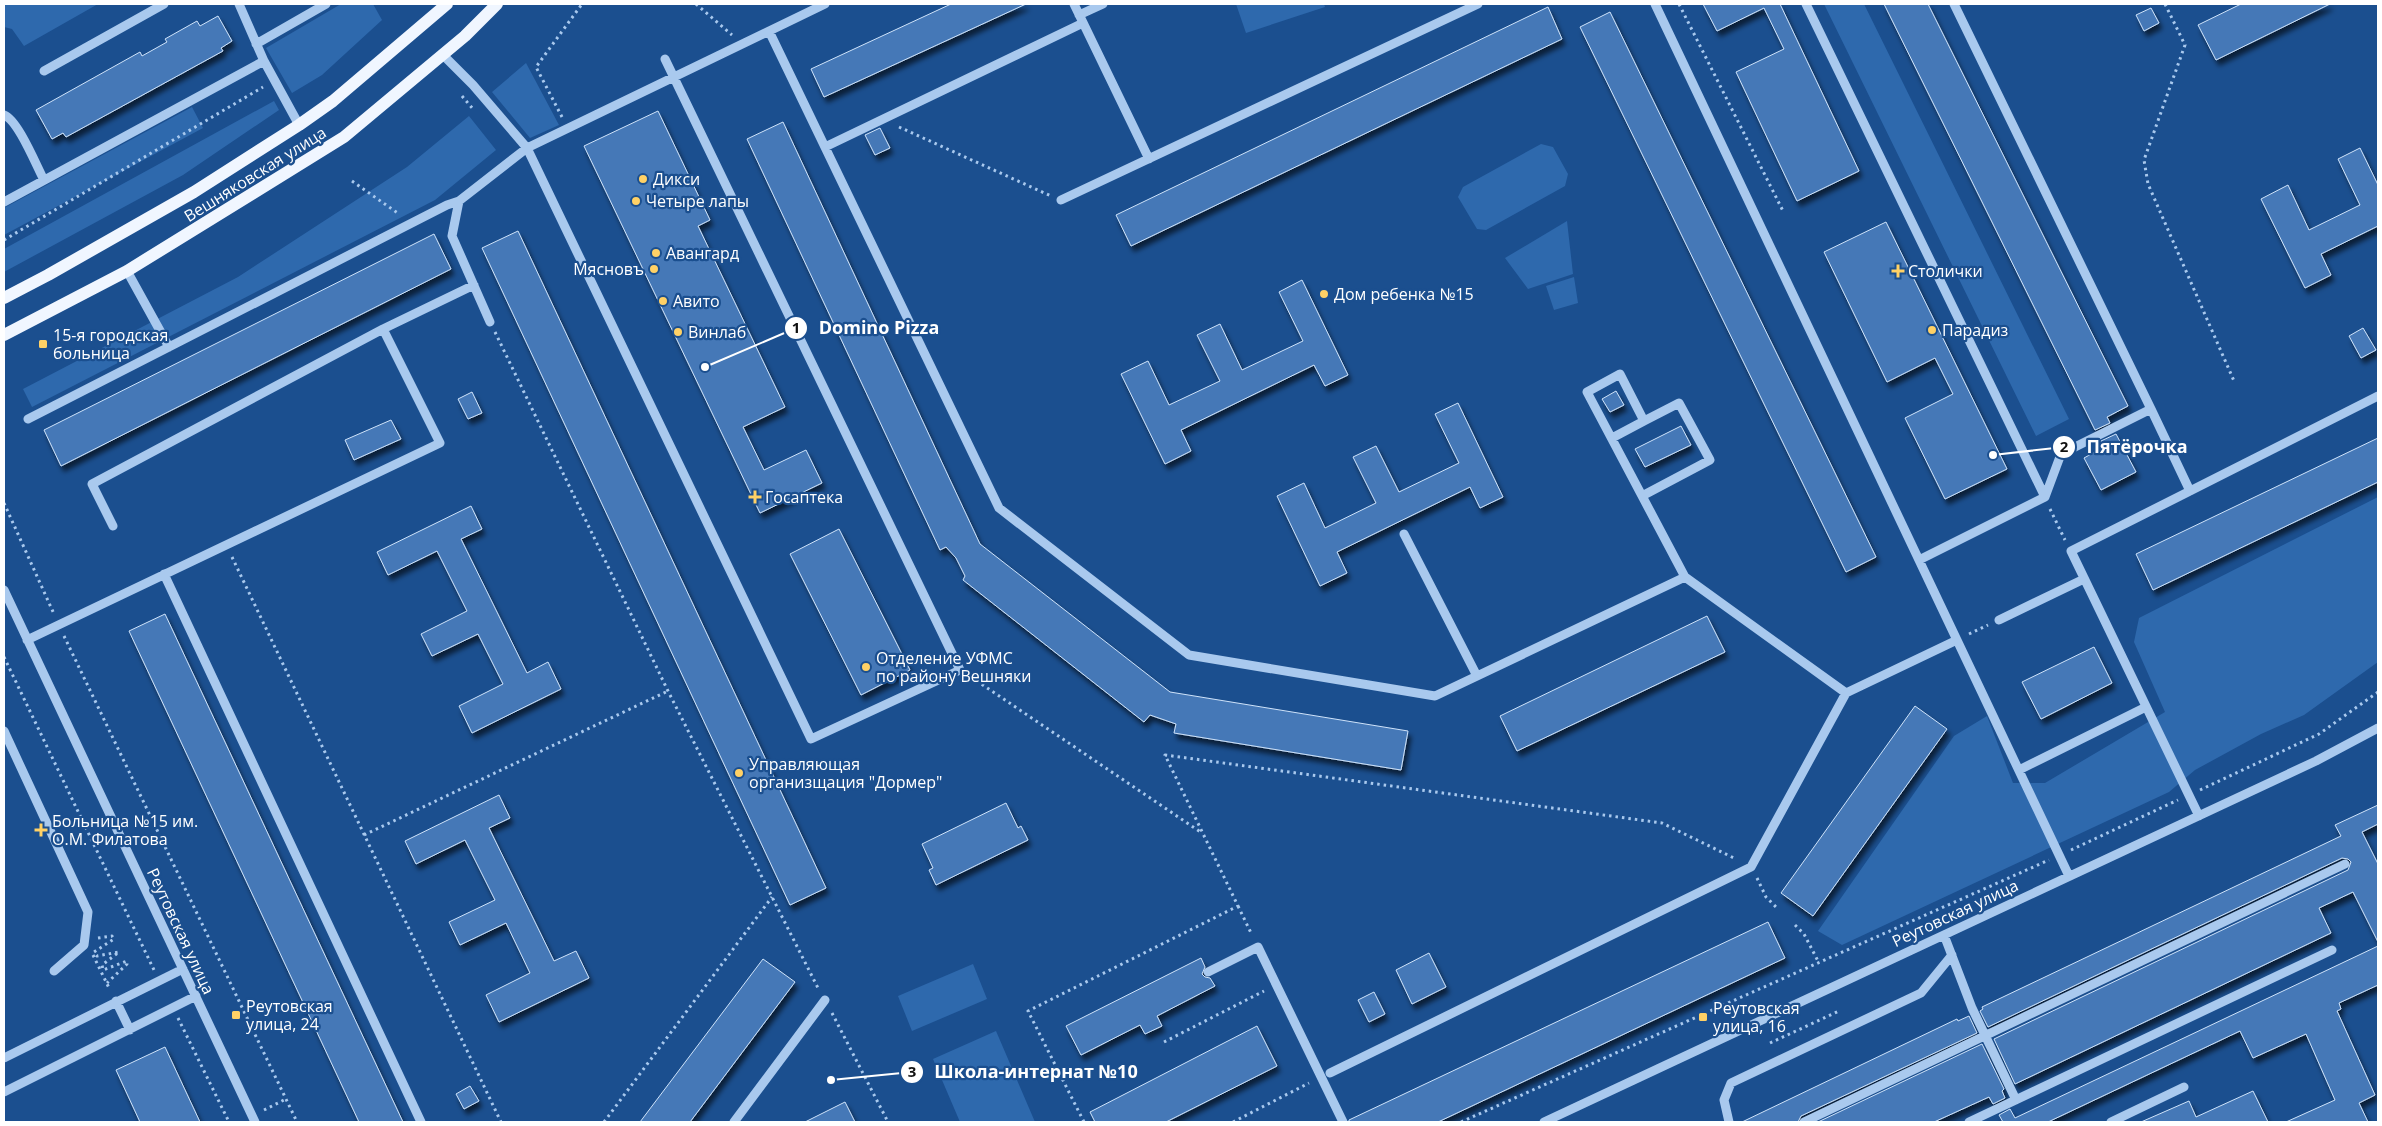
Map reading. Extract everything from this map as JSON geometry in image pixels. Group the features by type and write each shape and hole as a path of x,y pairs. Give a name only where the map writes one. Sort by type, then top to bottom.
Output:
{"main road":[{"name":"Вешняковская улица","path":"4,298 194,192 299,125 334,101 447,4"},
{"name":"Вешняковская улица","path":"4,335 127,272 344,137 442,55 497,4"}],"street":[{"path":"44,70 164,4"},
{"path":"239,4 264,61 299,125"},
{"path":"256,44 326,4"},
{"path":"28,419 411,223 460,200 527,148 825,4"},
{"path":"1074,4 1150,158"},
{"path":"825,147 1081,19 1103,4"},
{"path":"1061,200 1478,4"},
{"path":"1656,4 2069,876"},
{"path":"1806,4 2044,497"},
{"path":"1954,4 2190,491"},
{"path":"770,31 999,508 1190,656 1435,696 1685,577"},
{"path":"442,55 473,85 527,148 811,739 960,670 665,59"},
{"path":"4,202 264,61"},
{"path":"4,115 8,117 19,133 44,180"},
{"path":"460,200 452,236 490,322"},
{"path":"127,272 169,347"},
{"path":"113,526 92,484 383,329 474,285"},
{"path":"27,640 440,443 383,329"},
{"path":"1644,421 1620,374 1587,392 1685,577 1846,693"},
{"path":"2199,816 2071,551 2378,396"},
{"path":"1612,438 1679,403 1710,460 1642,496"},
{"path":"1919,560 2044,497 2061,454 2150,409"},
{"path":"1404,534 1477,676"},
{"path":"164,574 421,1122"},
{"path":"1999,620 2084,579"},
{"name":"Реутовская улица","path":"4,590 255,1122"},
{"path":"1325,1075 1751,867 1846,693 1957,640"},
{"path":"2019,770 2146,707"},
{"name":"Реутовская улица","path":"1544,1122 2316,761 2378,728"},
{"path":"4,732 88,912 86,940 74,955 54,971"},
{"path":"1804,1122 2345,864"},
{"path":"1944,935 1972,1008 2016,1100"},
{"path":"1208,972 1258,947 1276,985 1325,1075 1343,1122"},
{"path":"1969,1122 2332,950"},
{"path":"1728,1122 1724,1100 1731,1083 1921,992 1952,954"},
{"path":"4,1058 183,969"},
{"path":"4,1092 196,996"},
{"path":"734,1122 825,1000"},
{"path":"116,1001 130,1030"},
{"path":"2110,1122 2184,1087"}],"path":[{"path":"567,129 536,67 582,4"},
{"path":"696,4 742,44"},
{"path":"1679,4 1783,212"},
{"path":"2165,4 2185,45 2144,160 2148,184 2234,381"},
{"path":"4,240 274,80"},
{"path":"883,119 1061,200"},
{"path":"352,181 411,223"},
{"path":"490,322 668,691 888,1122"},
{"path":"2044,497 2071,551"},
{"path":"4,503 58,625 297,1122"},
{"path":"226,545 501,1122"},
{"path":"1957,640 1999,620"},
{"path":"4,657 160,980"},
{"path":"960,670 1203,833"},
{"path":"364,835 668,691"},
{"path":"1461,1122 2059,855 2319,734 2378,692"},
{"path":"1258,947 1165,755 1662,823 1751,867 1766,897 1777,908"},
{"path":"604,1122 772,897"},
{"path":"1084,1122 1028,1011 1238,906"},
{"path":"1795,925 1804,934 1819,963"},
{"path":"107,983 127,964 127,961 103,970 102,965 119,952 97,956 94,952 114,939 112,936 86,940 107,983 116,1001"},
{"path":"1164,1042 1276,985"},
{"path":"173,1009 229,1122"},
{"path":"1770,1043 1839,1011"},
{"path":"1233,1122 1325,1075"}],"shaded area":[{"path":"4,4 98,4 24,46 12,29 4,27"},
{"path":"341,4 373,4 382,20 322,75 292,93 266,48"},
{"path":"1236,4 1324,4 1325,7 1246,33"},
{"path":"1824,4 1864,4 2069,419 2036,436"},
{"path":"526,63 559,125 530,138 492,92"},
{"path":"274,101 279,110 183,175 4,272 4,249"},
{"path":"192,107 203,128 4,235 4,208"},
{"path":"469,116 496,150 435,200 32,407 23,389 238,277 407,167"},
{"path":"1541,144 1553,147 1568,174 1565,186 1486,230 1477,229 1458,197 1463,187"},
{"path":"1567,221 1573,274 1528,289 1505,258"},
{"path":"1574,277 1578,303 1554,310 1546,286"},
{"path":"2378,497 2378,662 2304,715 2261,734 2195,770 2169,792 1842,945 1818,931 1954,736 1987,716 2013,783 2045,783 2165,712 2134,642 2139,618"},
{"path":"973,964 987,999 912,1031 898,996"},
{"path":"996,1031 1035,1122 960,1122 933,1059"}],"building":[{"path":"951,4 1026,4 824,97 811,69"},
{"path":"1703,4 1780,4 1859,171 1797,201 1736,72 1784,49 1764,8 1717,31"},
{"path":"1884,4 1928,4 2128,406 2107,417 2110,423 2095,430"},
{"path":"2241,4 2330,4 2216,60 2198,25"},
{"path":"1548,7 1562,39 1131,246 1116,215"},
{"path":"2151,8 2159,23 2144,31 2136,15"},
{"path":"1610,12 1876,557 1846,572 1580,27"},
{"path":"218,16 232,41 221,48 223,51 66,137 63,133 52,139 36,110 140,52 142,56 167,42 165,39 197,21 200,26"},
{"path":"658,111 710,220 698,226 785,407 743,427 764,470 806,450 822,483 760,513 584,146"},
{"path":"783,122 980,544 1170,692 1408,731 1401,770 1174,733 1176,724 1150,715 1144,722 963,580 965,576 956,558 946,547 940,550 747,139"},
{"path":"880,128 890,148 875,155 865,135"},
{"path":"2360,148 2378,185 2378,226 2321,254 2331,275 2305,288 2261,199 2288,185 2309,230 2360,205 2338,159"},
{"path":"1886,222 2007,469 1945,499 1905,418 1953,394 1935,358 1887,382 1824,252"},
{"path":"518,231 826,888 790,905 482,248"},
{"path":"434,234 451,269 61,466 44,430"},
{"path":"1302,280 1348,375 1325,386 1314,365 1181,430 1191,451 1165,464 1121,374 1148,361 1169,405 1220,381 1197,335 1220,324 1242,370 1303,341 1279,292"},
{"path":"2363,328 2376,350 2361,358 2349,336"},
{"path":"1616,391 1624,405 1610,412 1602,399"},
{"path":"472,392 482,413 468,419 458,399"},
{"path":"1458,403 1503,497 1480,508 1470,487 1337,552 1347,573 1320,586 1277,496 1304,483 1325,528 1376,503 1353,457 1376,446 1399,492 1459,463 1435,414"},
{"path":"391,420 401,439 354,460 345,440"},
{"path":"1681,426 1691,445 1645,467 1635,449"},
{"path":"2116,434 2136,472 2101,490 2084,458 2104,447 2101,441"},
{"path":"2378,438 2378,482 2153,590 2136,554"},
{"path":"471,506 482,529 461,539 527,673 548,662 561,689 472,733 459,706 503,684 478,634 432,656 421,634 467,611 437,551 388,575 377,552"},
{"path":"839,529 910,670 861,695 790,554"},
{"path":"165,614 403,1122 359,1122 129,631"},
{"path":"1707,616 1725,652 1517,751 1500,716"},
{"path":"2094,647 2112,683 2041,719 2022,682"},
{"path":"1915,706 1947,729 1813,916 1781,893"},
{"path":"499,795 510,818 489,828 554,961 576,951 589,978 499,1022 486,995 530,973 506,923 460,945 449,922 495,900 465,840 416,864 405,841"},
{"path":"1006,803 1018,828 1021,826 1028,840 936,885 929,870 933,868 922,844"},
{"path":"2378,805 2378,824 2362,832 2378,864 2378,942 2353,892 2319,908 2331,933 2015,1084 1994,1039 2348,870 2351,862 2348,859 2342,858 1988,1027 1980,1011 1983,1009 1982,1007 2341,836 2335,825"},
{"path":"1768,922 1785,958 1438,1122 1349,1122 1349,1120"},
{"path":"2378,946 2378,985 2339,1003 2341,1009 2337,1011 2375,1095 2359,1103 2368,1122 2286,1122 2335,1100 2306,1034 2253,1058 2240,1031 2048,1122 2003,1122 1999,1115 2010,1109 2015,1118"},
{"path":"1429,953 1446,987 1412,1004 1396,970"},
{"path":"1201,958 1205,967 1202,974 1210,978 1215,986 1157,1016 1162,1026 1145,1034 1140,1025 1081,1055 1066,1026"},
{"path":"763,959 795,982 690,1122 640,1122"},
{"path":"1374,992 1385,1014 1369,1022 1358,1000"},
{"path":"1969,1016 1977,1033 1801,1116 1798,1122 1742,1122 1957,1019 1958,1021"},
{"path":"1257,1026 1277,1066 1166,1122 1095,1122 1090,1112"},
{"path":"1982,1044 2004,1089 2002,1091 2005,1098 1993,1104 1989,1097 1934,1122 1818,1122"},
{"path":"165,1047 200,1122 140,1122 116,1070"},
{"path":"470,1086 479,1101 464,1109 456,1094"},
{"path":"2253,1091 2268,1122 2141,1122 2189,1101 2196,1117"},
{"path":"845,1102 855,1122 805,1122"}],"place":[{"name":"Дикси","path":"643,179"},
{"name":"Четыре лапы","path":"636,201"},
{"name":"Авангард","path":"656,253"},
{"name":"Мясновъ","path":"654,269"},
{"name":"Столички","path":"1898,271"},
{"name":"Дом ребенка №15","path":"1324,294"},
{"name":"Авито","path":"663,301"},
{"name":"Парадиз","path":"1932,330"},
{"name":"Винлаб","path":"678,332"},
{"name":"15-я городская больница","path":"43,344"},
{"name":"Domino Pizza","path":"705,367"},
{"name":"Пятёрочка","path":"1993,455"},
{"name":"Госаптека","path":"755,497"},
{"name":"Отделение УФМС по району Вешняки","path":"866,667"},
{"name":"Управляющая организщация \"Дормер\"","path":"739,773"},
{"name":"Больница №15 им. О.М. Филатова","path":"41,830"},
{"name":"Реутовская улица, 24","path":"236,1015"},
{"name":"Реутовская улица, 16","path":"1703,1017"},
{"name":"Школа-интернат №10","path":"831,1080"}]}
